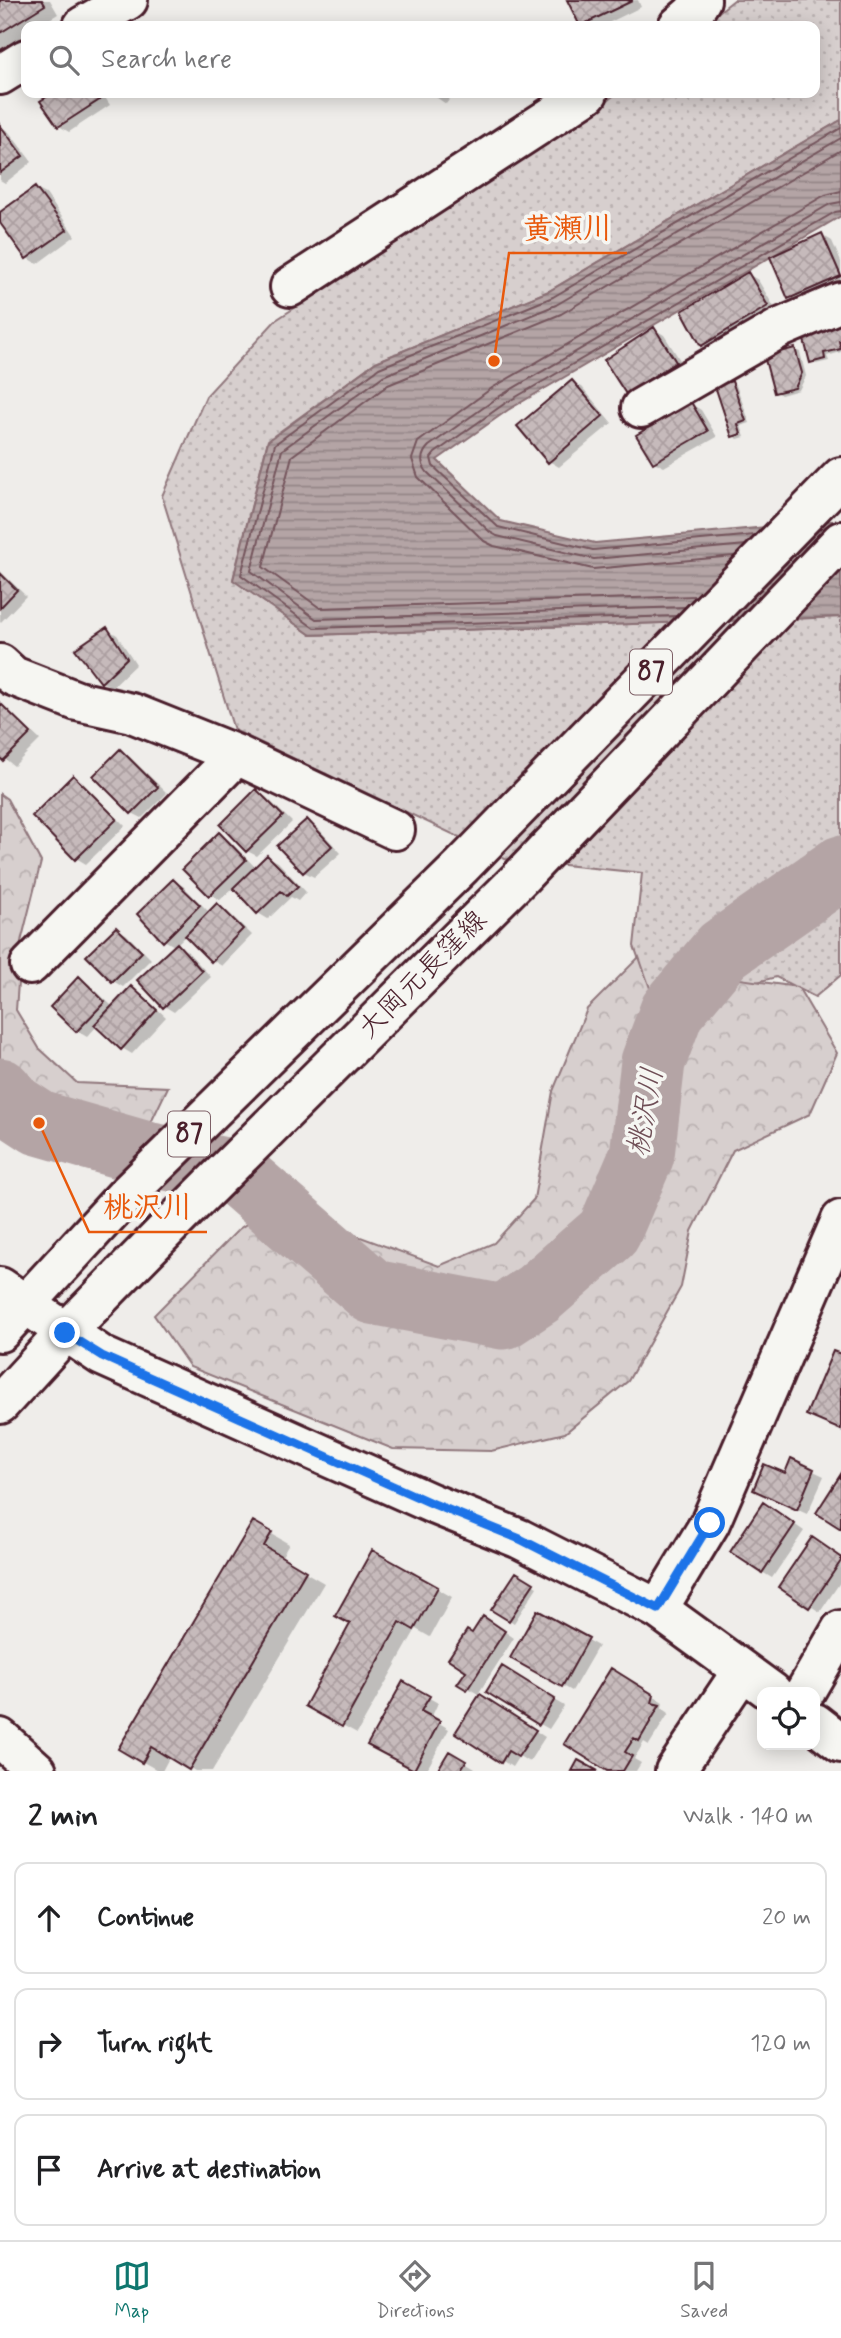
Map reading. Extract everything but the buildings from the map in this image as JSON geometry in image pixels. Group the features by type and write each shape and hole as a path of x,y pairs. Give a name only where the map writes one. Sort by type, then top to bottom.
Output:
{"street":[{"path":"92,21 128,0"},
{"path":"684,21 701,0"},
{"path":"0,75 21,63"},
{"path":"290,288 580,98"},
{"path":"641,408 780,328 841,302"},
{"name":"大岡元長窪線","path":"8,1308 462,866 841,477"},
{"name":"大岡元長窪線","path":"0,1404 65,1333 520,878 841,541"},
{"path":"0,664 13,676 77,701 132,713 237,755 396,830"},
{"path":"30,965 237,755"},
{"path":"658,1609 710,1523 841,1220"},
{"path":"8,1308 65,1333 102,1356 431,1503 520,1539 658,1609 757,1681 675,1771"},
{"path":"808,1687 841,1630"},
{"path":"820,1727 841,1743"},
{"path":"0,1738 37,1771"}],"green space":[{"path":"734,0 841,0 841,120 549,291 376,362 268,440 233,579 311,635 841,617 841,975 815,997 776,977 657,1008 634,946 642,873 505,859 234,730 162,496 206,396 276,320 576,125 611,98 820,98 820,21 707,21"},
{"path":"0,794 7,799 41,862 21,942 16,1010 39,1048 77,1083 168,1087 145,1135 63,1114 0,1094"},
{"path":"639,957 657,1008 740,979 798,987 837,1053 810,1114 733,1150 692,1231 681,1287 628,1381 565,1433 491,1451 393,1449 190,1367 154,1315 239,1229 274,1205 439,1266 494,1243 534,1199 553,1091 587,1009"}],"water":[{"path":"841,120 841,216 508,410 437,460 501,521 595,543 841,520 841,617 311,635 233,580 268,441 376,362 549,291"}],"waterway":[{"name":"桃沢川","path":"0,1090 13,1106 39,1123 147,1154 235,1172 373,1292 503,1317 538,1294 609,1232 642,1155 653,1062 672,1011 723,950 841,868"}],"place":[{"name":"黄瀬川","path":"494,361"},
{"name":"桃沢川","path":"39,1123"}],"route":[{"path":"65,1333 102,1356 431,1503 520,1539 658,1609 710,1523"}]}
